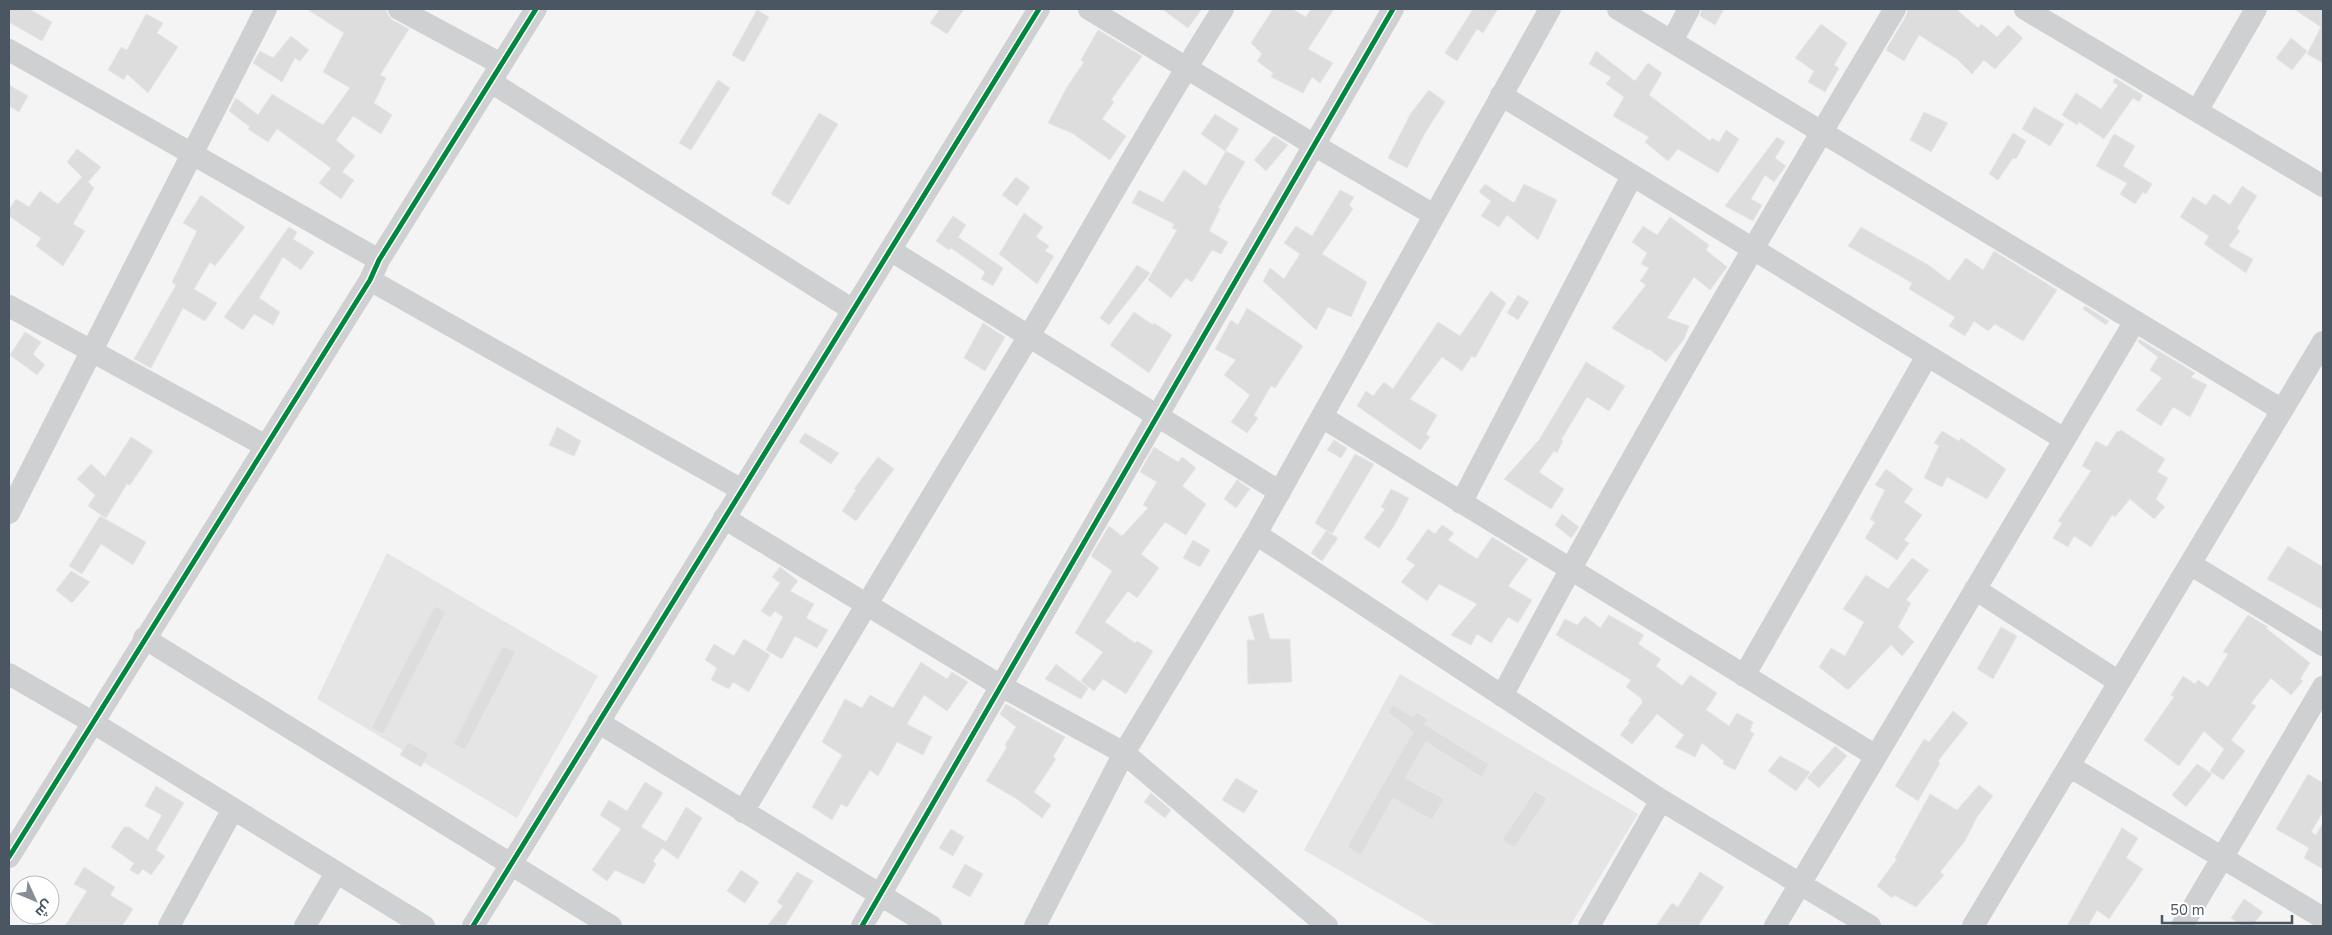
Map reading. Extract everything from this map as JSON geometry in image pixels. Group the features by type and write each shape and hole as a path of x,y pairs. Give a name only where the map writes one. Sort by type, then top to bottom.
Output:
{"street":[{"path":"9,513 266,9"},
{"path":"400,9 854,310"},
{"path":"9,857 536,9"},
{"path":"1089,9 1434,215"},
{"path":"743,812 1223,9"},
{"path":"862,926 1393,9"},
{"path":"1035,926 1124,754 1256,534 1550,9"},
{"path":"1618,9 2282,410"},
{"path":"1672,41 1689,9"},
{"path":"1502,696 1569,570 1895,9"},
{"path":"2025,9 2323,186"},
{"path":"2197,111 2256,9"},
{"path":"473,926 854,310 1030,12"},
{"path":"9,50 192,154 374,270 742,490"},
{"path":"1502,95 1753,251 2064,440"},
{"path":"1461,503 1632,176"},
{"path":"890,250 1158,414 1280,492"},
{"path":"9,306 264,445"},
{"path":"1775,926 2135,321"},
{"path":"1973,926 2323,342"},
{"path":"1744,676 1927,356"},
{"path":"1322,418 1876,756"},
{"path":"724,518 1001,686 1124,754 1328,926"},
{"path":"1256,534 1661,800 1870,926"},
{"path":"2190,564 2323,645"},
{"path":"1975,589 2120,682"},
{"path":"144,638 611,926"},
{"path":"9,674 92,722 424,926"},
{"path":"2182,926 2323,687"},
{"path":"598,722 931,926"},
{"path":"2069,766 2323,918"},
{"path":"1589,926 1661,800"},
{"path":"169,926 233,809"},
{"path":"305,926 336,872"}],"shaded area":[{"path":"387,553 598,676 517,818 317,699"},
{"path":"1400,674 1638,814 1570,926 1436,926 1304,850"}],"building":[{"path":"9,9 29,9 52,22 42,41 9,22"},
{"path":"307,9 386,9 392,20 409,29 380,75 386,78 374,103 392,115 381,134 353,116 336,140 355,156 342,172 354,180 341,199 319,183 331,168 277,129 268,142 248,129 250,127 229,111 236,98 258,115 272,94 323,125 350,88 323,72 344,33"},
{"path":"940,9 964,9 947,34 930,23"},
{"path":"1162,9 1202,9 1188,28"},
{"path":"1273,9 1292,9 1306,17 1311,9 1334,9 1308,49 1333,63 1320,83 1312,77 1303,93 1271,77 1273,73 1257,61 1262,54 1251,43"},
{"path":"1473,9 1498,9 1483,33 1477,29 1457,61 1445,53"},
{"path":"1702,9 1724,9 1715,25 1700,16"},
{"path":"1908,9 1956,9 1978,28 1981,24 1997,37 2008,25 2023,38 1995,69 1984,60 1972,74 1957,59 1919,35 1904,61 1886,50 1906,16"},
{"path":"2294,9 2323,9 2323,63 2307,54 2321,27"},
{"path":"757,10 769,17 744,62 732,55"},
{"path":"146,14 163,23 157,33 178,47 148,93 127,74 124,80 108,70 121,47 127,50"},
{"path":"1821,24 1847,43 1834,65 1839,68 1825,92 1808,82 1814,71 1795,58"},
{"path":"1098,30 1142,56 1111,100 1114,102 1102,119 1126,136 1110,160 1072,133 1048,123 1067,87 1084,62 1081,60"},
{"path":"291,36 309,50 300,61 295,58 282,82 253,63 260,51 273,58"},
{"path":"2291,38 2307,51 2292,70 2276,58"},
{"path":"1596,51 1635,81 1648,63 1662,73 1649,95 1710,141 1712,138 1719,142 1726,130 1739,139 1718,173 1678,149 1668,161 1645,142 1649,137 1613,116 1624,97 1606,84 1611,77 1589,64"},
{"path":"2115,78 2143,95 2139,102 2133,98 2104,139 2079,122 2077,125 2062,115 2076,93 2101,109 2118,85 2113,82"},
{"path":"718,80 730,88 691,150 679,143"},
{"path":"9,85 28,96 19,112 9,106"},
{"path":"1429,90 1445,102 1425,133 1407,168 1388,158 1411,113"},
{"path":"2034,107 2064,124 2050,146 2022,129"},
{"path":"1924,112 1948,123 1931,152 1910,140"},
{"path":"819,113 838,124 789,205 771,194"},
{"path":"1215,114 1239,129 1225,151 1201,134"},
{"path":"2013,133 2026,141 2016,159 2013,158 1998,180 1989,174"},
{"path":"2114,134 2135,146 2123,166 2152,184 2146,194 2143,192 2135,204 2120,194 2127,183 2096,166"},
{"path":"1274,136 1288,145 1266,171 1254,160"},
{"path":"1777,137 1785,142 1775,158 1786,166 1774,182 1765,175 1751,199 1762,205 1753,221 1725,206"},
{"path":"77,149 101,167 88,182 94,188 73,224 85,231 63,266 36,246 41,238 9,216 9,210 16,199 29,207 40,191 58,204 82,177 67,162"},
{"path":"1226,151 1245,162 1218,208 1220,209 1209,231 1228,242 1221,254 1212,250 1192,282 1186,278 1171,298 1148,280 1177,230 1172,228 1174,224 1132,203 1139,190 1163,202 1184,170 1206,186"},
{"path":"1016,177 1030,187 1017,206 1002,195"},
{"path":"1485,184 1514,203 1524,184 1557,200 1538,240 1507,215 1499,227 1481,216 1491,201 1479,192"},
{"path":"2242,186 2257,196 2237,228 2240,231 2229,246 2253,259 2246,273 2204,244 2209,236 2180,217 2193,197 2206,205 2214,194 2230,205"},
{"path":"1340,190 1354,197 1349,205 1353,209 1322,254 1367,282 1351,317 1328,307 1316,330 1263,281 1270,268 1284,279 1300,254 1284,243 1296,226 1312,236"},
{"path":"201,195 245,227 215,266 210,262 194,289 217,303 205,321 183,308 151,368 134,359 176,285 172,282 197,231 183,223"},
{"path":"1024,213 1043,227 1036,237 1049,246 1045,251 1054,256 1037,284 999,254"},
{"path":"953,216 966,225 958,237 1003,268 993,286 981,279 985,272 951,248 949,250 936,241"},
{"path":"1670,217 1709,245 1706,250 1727,267 1710,290 1694,277 1667,318 1689,326 1684,339 1666,362 1649,349 1612,328 1646,285 1640,281 1649,268 1641,264 1647,253 1632,242 1643,226 1657,235"},
{"path":"289,227 297,232 293,239 314,252 301,270 283,257 259,298 280,312 273,325 254,314 243,330 224,317"},
{"path":"1861,227 1930,266 1949,281 1966,258 1983,270 1994,251 2057,290 2023,341 1995,324 1988,331 1974,321 1965,336 1949,326 1955,317 1909,289 1912,283 1848,246"},
{"path":"1137,265 1150,273 1109,325 1100,318"},
{"path":"1491,291 1506,303 1475,358 1472,356 1462,371 1442,357 1410,399 1437,415 1426,434 1430,437 1420,450 1357,406 1366,391 1373,396 1384,382 1393,389 1438,322 1460,336"},
{"path":"1518,295 1529,302 1518,320 1507,313"},
{"path":"2085,306 2109,321 2106,325 2083,309"},
{"path":"1247,308 1303,346 1275,388 1271,386 1254,415 1258,418 1247,433 1231,422 1250,395 1224,375 1236,360 1215,349 1231,320 1238,325"},
{"path":"1134,312 1172,335 1149,373 1110,345"},
{"path":"983,323 1005,337 985,371 964,358"},
{"path":"25,332 41,342 33,354 45,365 37,375 10,355"},
{"path":"2139,339 2195,373 2191,377 2207,385 2190,417 2173,407 2161,426 2136,410 2162,378 2150,370 2158,357 2138,342"},
{"path":"1586,362 1625,386 1609,411 1587,397 1561,440 1563,441 1557,453 1554,451 1539,472 1564,489 1551,509 1504,479 1539,440"},
{"path":"557,427 581,441 574,456 549,445"},
{"path":"2121,430 2165,459 2157,472 2168,478 2156,499 2165,507 2154,519 2130,499 2115,517 2112,515 2091,547 2074,536 2068,547 2053,538 2062,523 2058,521 2091,471 2082,466 2096,441 2107,447 2117,431"},
{"path":"1942,431 1959,441 1961,438 2006,469 1987,499 1947,477 1942,487 1924,478 1939,446 1934,443"},
{"path":"805,433 839,453 831,464 799,442"},
{"path":"131,437 153,451 130,485 127,484 106,518 88,506 95,495 77,479 91,464 105,477"},
{"path":"1334,440 1347,448 1341,458 1327,450"},
{"path":"1154,447 1178,462 1182,457 1196,468 1182,486 1206,504 1186,535 1165,522 1141,554 1159,568 1137,598 1128,591 1105,622 1135,643 1137,641 1153,651 1126,694 1103,679 1094,691 1081,681 1103,652 1075,633 1112,571 1091,556 1109,526 1122,536 1148,508 1143,505 1157,482 1140,472"},
{"path":"1355,454 1374,464 1332,534 1315,523"},
{"path":"878,457 894,469 856,521 842,511 856,490 854,489"},
{"path":"1886,469 1913,489 1904,502 1922,515 1904,540 1909,543 1897,560 1865,538 1875,522 1870,519 1885,490 1875,485"},
{"path":"1237,480 1250,489 1236,508 1224,499"},
{"path":"1391,489 1409,498 1394,526 1379,548 1364,538 1385,509 1381,507"},
{"path":"1562,514 1579,527 1571,538 1555,525"},
{"path":"100,516 146,542 133,565 101,544 82,574 69,566"},
{"path":"1442,525 1454,533 1448,540 1477,559 1492,537 1528,559 1508,586 1532,600 1518,623 1508,617 1491,643 1477,634 1471,645 1451,635 1477,604 1439,584 1427,601 1401,582 1415,565 1406,559 1428,529 1435,534"},
{"path":"1326,531 1338,538 1322,561 1311,553"},
{"path":"1193,540 1210,550 1200,567 1183,558"},
{"path":"2288,546 2323,567 2323,610 2267,579"},
{"path":"1912,558 1929,570 1906,600 1911,603 1898,627 1914,642 1902,656 1891,645 1848,690 1819,667 1831,648 1845,656 1864,622 1843,609 1866,575 1888,589"},
{"path":"780,567 798,581 790,591 814,604 806,618 828,630 817,648 795,636 782,659 766,650 783,617 775,611 770,617 761,611 780,583 772,577"},
{"path":"71,571 90,582 72,603 56,590"},
{"path":"435,606 446,612 383,734 371,728"},
{"path":"1263,613 1270,639 1290,639 1292,682 1248,684 1247,640 1255,640 1248,617"},
{"path":"1609,615 1644,635 1638,644 1661,659 1656,666 1682,686 1690,675 1717,693 1706,710 1729,726 1737,713 1753,722 1750,731 1754,734 1735,770 1723,764 1724,761 1702,743 1695,757 1675,747 1684,735 1657,714 1632,744 1620,735 1643,702 1641,701 1642,699 1626,687 1631,680 1556,635 1565,619 1577,625 1585,616 1600,628"},
{"path":"2248,615 2268,627 2266,628 2310,663 2300,679 2303,681 2291,695 2271,678 2251,703 2256,706 2231,740 2245,751 2223,780 2210,771 2224,749 2204,731 2179,766 2144,740 2174,697 2171,695 2183,676 2195,684 2198,680 2208,687 2228,654 2223,652"},
{"path":"2001,627 2017,636 1993,679 1977,669"},
{"path":"744,639 770,655 749,692 733,682 729,689 711,680 717,668 705,660 714,644 734,656"},
{"path":"503,646 516,652 465,750 453,744"},
{"path":"921,662 947,679 952,672 968,682 947,711 924,695 907,724 932,737 923,755 897,742 878,776 870,770 847,807 841,804 832,820 812,807 842,755 822,742 845,699 862,708 870,695 893,708"},
{"path":"1056,664 1088,688 1081,699 1045,679"},
{"path":"1006,704 1065,737 1053,757 1056,759 1034,792 1051,805 1042,818 1017,799 986,781 1007,747 1005,745 1016,727 1000,714"},
{"path":"1393,705 1413,717 1417,712 1428,720 1424,724 1489,764 1481,777 1426,742 1405,778 1444,799 1432,820 1393,798 1361,855 1347,847 1413,732 1388,712"},
{"path":"1953,711 1968,723 1938,761 1940,763 1918,801 1895,786 1924,739 1929,742"},
{"path":"408,742 429,754 421,767 400,755"},
{"path":"1835,746 1847,756 1819,788 1807,778"},
{"path":"1780,756 1810,772 1796,791 1768,771"},
{"path":"2197,764 2212,774 2186,807 2172,795"},
{"path":"2308,774 2323,783 2323,812 2311,832 2316,835 2323,823 2323,869 2304,858 2309,848 2276,829"},
{"path":"1236,778 1258,791 1244,813 1222,800"},
{"path":"645,782 663,793 641,827 666,842 686,807 702,818 678,859 662,848 653,861 656,864 644,884 615,870 607,881 592,870 621,829 600,815 609,800 627,811"},
{"path":"1979,785 1993,796 1977,817 1965,841 1940,872 1944,875 1916,907 1894,895 1892,898 1877,886 1897,859 1895,858 1930,794 1957,810"},
{"path":"156,786 184,803 156,850 165,856 151,875 143,869 138,875 130,870 134,863 111,847 124,827 129,827 148,840 162,815 145,806"},
{"path":"1535,791 1547,799 1514,848 1502,840"},
{"path":"1151,793 1171,810 1165,818 1144,802"},
{"path":"2122,828 2138,838 2126,858 2143,869 2109,919 2097,910 2088,926 2067,926"},
{"path":"951,829 964,837 953,856 939,848"},
{"path":"965,864 983,874 970,897 952,887"},
{"path":"84,867 115,887 110,895 133,909 122,926 65,926 87,891 74,884"},
{"path":"741,870 759,882 745,903 727,891"},
{"path":"797,872 813,881 785,926 767,926 783,906 777,902"},
{"path":"1700,872 1724,887 1698,926 1656,926 1672,903 1678,907"},
{"path":"2244,899 2263,912 2252,926 2243,926 2231,918"}],"cycle path":[{"path":"9,857 370,280 379,260 536,9"},
{"path":"473,926 1039,9"},
{"path":"862,926 1393,9"}]}
